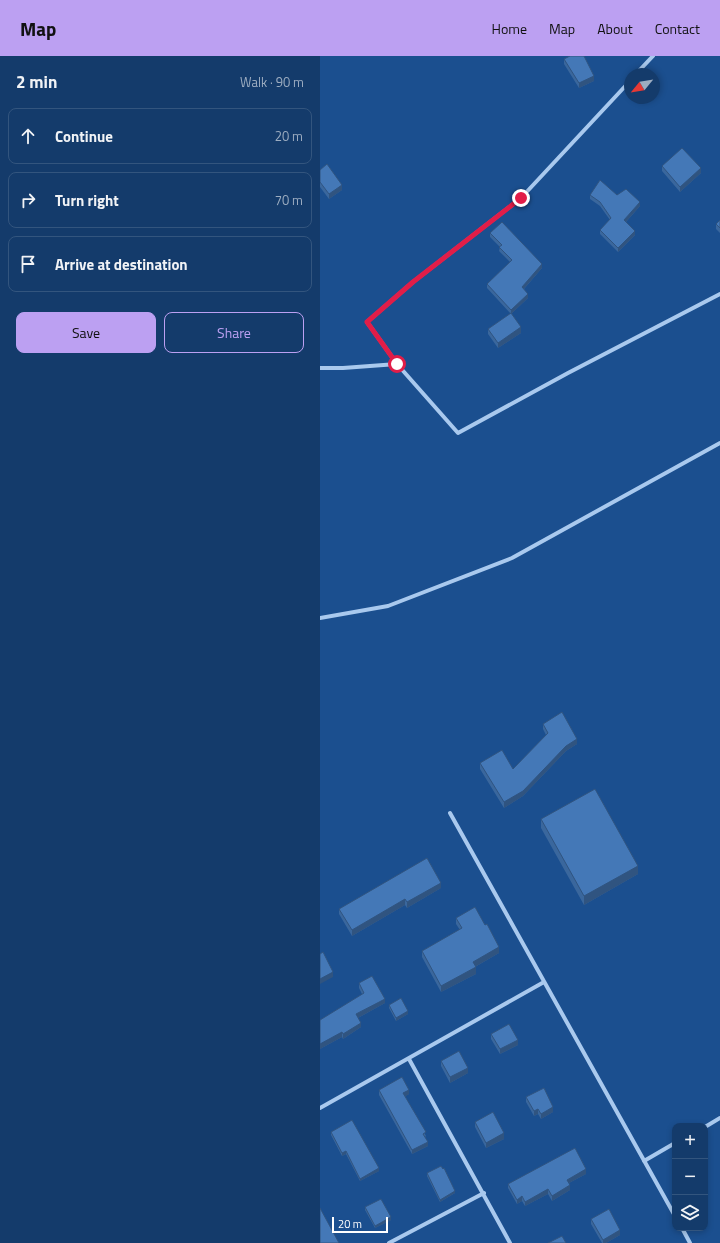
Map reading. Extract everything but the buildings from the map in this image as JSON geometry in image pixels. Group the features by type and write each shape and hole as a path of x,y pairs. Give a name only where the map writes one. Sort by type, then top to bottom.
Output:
{"street":[{"path":"642,68 653,56"},
{"path":"624,87 521,198 413,282 367,322 397,364 458,433 568,373 720,294"},
{"path":"320,368 397,364"},
{"path":"320,618 388,606 512,558 720,443"},
{"path":"450,813 672,1211"},
{"path":"320,1108 544,982"},
{"path":"409,1059 484,1193 510,1243"},
{"path":"708,1125 720,1118"},
{"path":"644,1161 672,1146"},
{"path":"389,1243 484,1193"},
{"path":"684,1231 690,1243"}],"route":[{"path":"397,364 367,322 413,282 521,198"}]}
